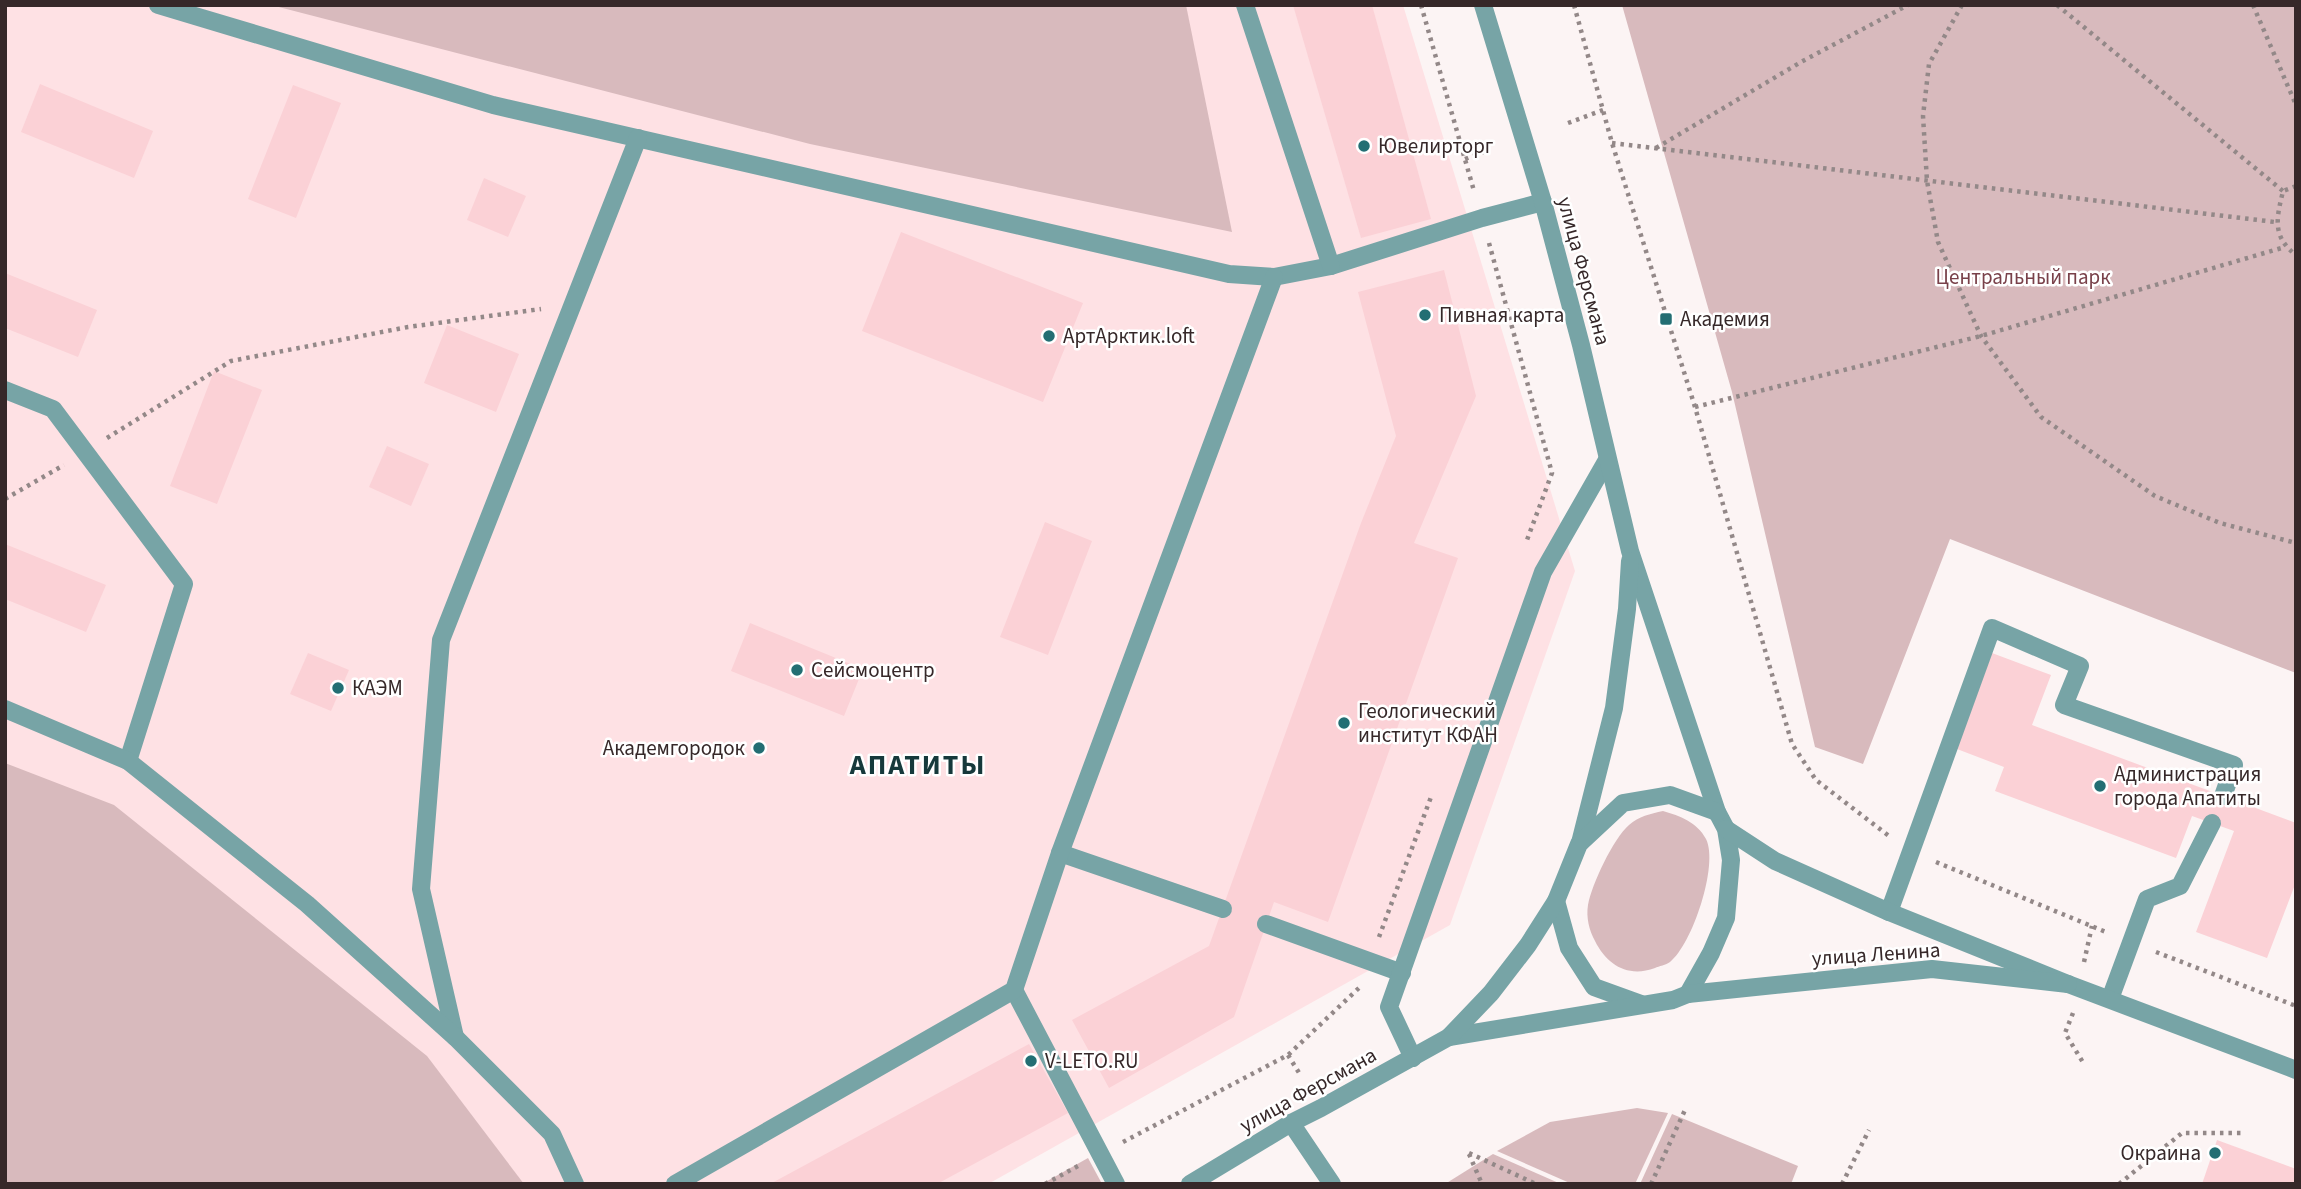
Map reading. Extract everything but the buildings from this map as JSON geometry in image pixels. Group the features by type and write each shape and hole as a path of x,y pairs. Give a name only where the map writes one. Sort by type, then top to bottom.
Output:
{"street":[{"path":"158,5 494,105 1229,274 1274,277 1331,266 1482,218 1543,202"},
{"path":"1245,5 1331,266"},
{"name":"улица Ферсмана","path":"1483,5 1543,202 1581,345 1630,551 1717,812"},
{"path":"455,1037 421,889 441,640 638,138"},
{"path":"675,1184 1014,990 1060,853 1274,277"},
{"path":"5,390 53,409 184,584 128,761"},
{"path":"1413,1058 1390,1007 1543,572 1607,460"},
{"name":"улица Ферсмана","path":"1580,844 1614,708 1627,609 1630,551"},
{"path":"1889,912 1992,628 2080,666 2064,705 2234,765 2223,796"},
{"path":"5,709 128,761 307,904 455,1037 552,1134 575,1184"},
{"path":"1670,795 1717,812 1726,829 1731,860 1726,918 1711,953 1688,994 1645,1005 1594,987 1569,948 1556,901 1580,844 1623,803 1670,795"},
{"path":"2110,999 2147,899 2180,886 2212,823"},
{"name":"улица Ленина","path":"1726,829 1775,861 1889,912 2068,984 2296,1070"},
{"path":"1060,853 1223,909"},
{"name":"улица Ферсмана","path":"1189,1184 1291,1123 1449,1037 1491,993 1556,901"},
{"path":"1266,924 1402,973"},
{"name":"улица Ленина","path":"1688,994 1932,969 2068,984"},
{"path":"1014,990 1116,1184"},
{"name":"улица Ферсмана","path":"1449,1037 1645,1005"},
{"path":"1291,1123 1332,1184"}],"path":[{"path":"1421,5 1552,473 1523,550"},
{"path":"1574,5 1612,143 1695,407 1792,744 1816,780 1911,853 2296,1006"},
{"path":"1656,148 1801,62 1908,5"},
{"path":"1962,5 1928,64 1923,116 1927,181 1938,242 1981,336 2041,417 2155,496 2220,523 2296,543"},
{"path":"2057,5 2283,191"},
{"path":"2253,5 2296,105"},
{"path":"1568,123 1603,110"},
{"path":"1612,143 2275,222"},
{"path":"1465,159 1486,151"},
{"path":"2283,191 2296,186"},
{"path":"2283,191 2275,222 2286,247 2296,255"},
{"path":"1695,407 1981,336 2286,247"},
{"path":"5,499 231,361 408,327 573,305"},
{"path":"1045,1184 1288,1055 1359,988 1432,794"},
{"path":"2084,962 2092,926"},
{"path":"2074,1012 2064,1033 2084,1064"},
{"path":"1288,1055 1301,1076"},
{"path":"1651,1184 1685,1110"},
{"path":"1842,1184 1869,1130"},
{"path":"2119,1184 2182,1133 2242,1133"},
{"path":"1482,1184 1469,1153 1536,1184"}],"shaded area":[{"name":"Академгородок","path":"5,5 1403,5 1575,571 1450,925 988,1184 5,1184"}],"green space":[{"path":"271,5 1186,5 1232,232 810,144"},
{"name":"Центральный парк","path":"1622,5 2296,5 2296,673 1950,539 1863,764 1815,747 1732,392"},
{"path":"5,763 114,805 427,1056 524,1184 5,1184"},
{"path":"1663,811 1693,824 1706,839 1709,867 1706,885 1687,939 1670,962 1645,971 1627,970 1612,963 1600,949 1590,928 1588,905 1604,862 1616,840 1637,819"},
{"path":"1637,1108 1668,1113 1635,1184 1572,1184 1497,1151 1550,1122"},
{"path":"1672,1114 1798,1166 1791,1184 1640,1184"},
{"path":"1493,1154 1561,1184 1445,1184"},
{"path":"1088,1158 1101,1182 1098,1184 1042,1184"}],"place":[{"name":"Ювелирторг","path":"1364,146"},
{"name":"Пивная карта","path":"1425,315"},
{"name":"Академия","path":"1666,319"},
{"name":"АртАрктик.loft","path":"1049,336"},
{"name":"Сейсмоцентр","path":"797,670"},
{"name":"КАЭМ","path":"338,688"},
{"name":"Геологический институт КФАН","path":"1344,723"},
{"name":"Академгородок","path":"759,748"},
{"name":"Администрация города Апатиты","path":"2100,786"},
{"name":"V-LETO.RU","path":"1031,1061"},
{"name":"Окраина","path":"2215,1153"}],"district":[{"name":"АПАТИТЫ","path":"918,765"}]}
